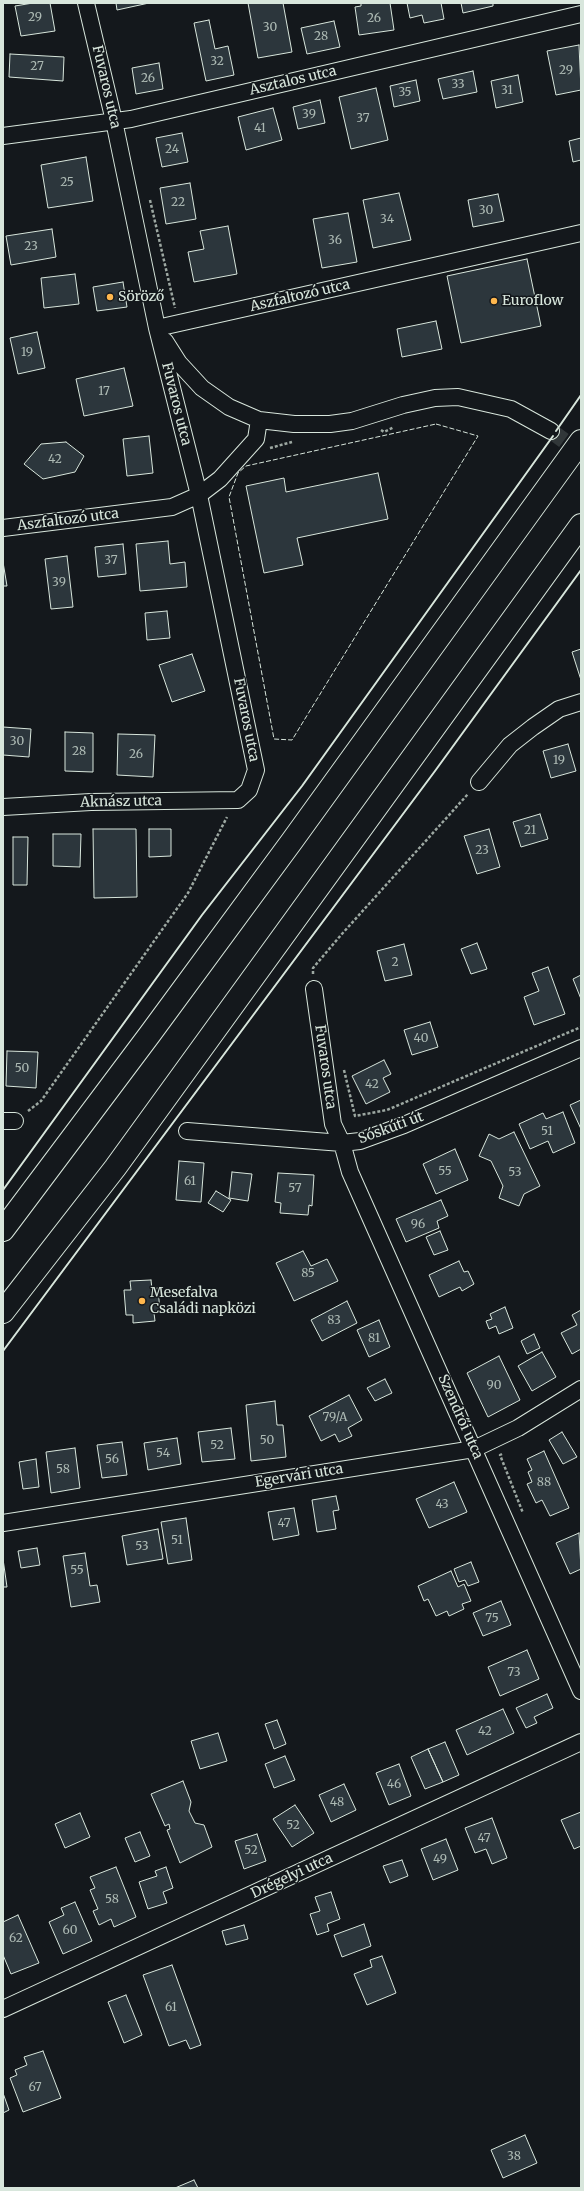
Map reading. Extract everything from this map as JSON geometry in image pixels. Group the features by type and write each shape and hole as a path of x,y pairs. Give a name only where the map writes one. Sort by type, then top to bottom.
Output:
{"highway":[{"path":"3,1230 292,841 581,441"},
{"path":"3,1312 115,1168 581,525"}],"street":[{"name":"Fuvaros utca","path":"86,3 165,327 256,770 249,790 236,800"},
{"name":"Asztalos utca","path":"3,136 131,119 581,14"},
{"name":"Aszfaltozó utca","path":"165,327 581,233"},
{"path":"165,327 179,363 202,388 229,407 259,420 294,424 330,424 365,417 403,405 435,398 458,397 511,410 551,431"},
{"name":"Aszfaltozó utca","path":"3,528 172,507 199,495 220,479 256,439 259,420"},
{"path":"479,782 510,746 533,727 559,709 581,702"},
{"name":"Aknász utca","path":"3,807 91,802 236,800"},
{"name":"Fuvaros utca","path":"314,989 333,1124 342,1143"},
{"name":"Sóskúti út","path":"187,1131 342,1143 360,1141 404,1124 581,1048"},
{"name":"Szendrői utca","path":"342,1143 350,1172 581,1691"},
{"name":"Egervári utca","path":"3,1522 474,1449 518,1428 581,1389"},
{"name":"Drégelyi utca","path":"3,2009 581,1742"}],"path":[{"path":"149,197 177,316 165,327"},
{"path":"365,417 384,432"},
{"path":"376,433 384,432 396,426"},
{"path":"266,450 271,447 298,440"},
{"path":"314,989 313,968 479,782"},
{"path":"9,1121 41,1102 188,893 236,800"},
{"path":"342,1064 355,1116 387,1110 581,1027"},
{"path":"506,1452 500,1455 523,1513"}],"building":[{"path":"33,3 50,3 55,31 21,36 15,6"},
{"path":"116,3 149,3 117,10"},
{"path":"248,3 283,3 292,52 258,58"},
{"path":"361,3 390,3 394,30 359,35 355,7 361,6"},
{"path":"407,3 441,3 444,19 424,23 422,15 410,18"},
{"path":"461,3 493,3 493,6 463,13"},
{"path":"209,20 215,49 228,46 234,75 206,81 194,23"},
{"path":"334,21 340,47 307,54 301,28"},
{"path":"579,45 581,90 556,95 547,51"},
{"path":"10,54 64,57 63,81 9,77"},
{"path":"159,63 163,89 136,94 132,68"},
{"path":"473,71 477,92 443,99 438,79"},
{"path":"518,75 523,102 496,108 491,81"},
{"path":"416,80 420,101 394,107 390,86"},
{"path":"376,88 388,140 351,149 339,97"},
{"path":"320,100 325,123 298,129 293,107"},
{"path":"273,108 282,140 246,150 238,117"},
{"path":"182,133 188,162 162,167 156,138"},
{"path":"581,138 581,160 573,162 569,141"},
{"path":"86,157 93,201 48,208 41,165"},
{"path":"190,183 196,219 166,224 160,188"},
{"path":"399,193 411,240 373,248 363,200"},
{"path":"498,194 504,221 473,227 468,200"},
{"path":"348,213 357,262 322,268 313,219"},
{"path":"228,226 237,274 194,282 188,252 204,249 200,231"},
{"path":"52,229 56,257 11,265 6,236"},
{"name":"Euroflow","path":"527,259 541,326 461,343 447,276"},
{"path":"75,274 79,304 44,308 41,278"},
{"name":"Söröző","path":"123,282 127,307 97,311 93,287"},
{"path":"436,321 442,349 402,357 397,329"},
{"path":"37,332 45,368 18,374 10,338"},
{"path":"124,368 133,406 84,416 76,379"},
{"path":"149,436 153,473 127,476 123,439"},
{"path":"66,442 84,456 75,472 43,479 24,464 41,444"},
{"path":"378,473 388,519 297,538 303,565 264,573 246,486 284,478 286,492"},
{"path":"168,541 170,564 185,562 187,587 140,591 136,544"},
{"path":"123,544 126,574 98,577 95,547"},
{"path":"67,556 73,607 51,609 45,559"},
{"path":"3,562 7,586 3,586"},
{"path":"167,611 170,638 147,640 145,613"},
{"path":"581,649 581,680 572,652"},
{"path":"192,654 205,691 172,702 159,665"},
{"path":"3,727 31,729 29,757 3,755"},
{"path":"65,732 93,733 93,772 65,771"},
{"path":"118,734 155,735 153,777 117,775"},
{"path":"568,744 576,771 551,778 543,751"},
{"path":"540,814 548,839 521,847 513,822"},
{"path":"93,829 136,829 137,897 94,898"},
{"path":"149,829 171,829 171,856 149,857"},
{"path":"489,829 500,867 477,874 464,836"},
{"path":"53,834 81,834 80,867 53,866"},
{"path":"13,837 28,837 27,885 13,885"},
{"path":"477,943 487,969 471,974 461,949"},
{"path":"404,944 412,975 385,981 377,951"},
{"path":"548,967 565,1014 534,1025 524,997 539,991 532,973"},
{"path":"581,975 581,999 573,979"},
{"path":"430,1022 438,1047 412,1055 404,1030"},
{"path":"7,1051 38,1052 36,1088 6,1086"},
{"path":"384,1060 391,1074 383,1078 390,1092 366,1104 352,1076"},
{"path":"581,1100 581,1129 570,1105"},
{"path":"563,1112 575,1143 553,1153 548,1141 530,1149 519,1124 543,1113 546,1119"},
{"path":"514,1132 540,1186 524,1194 519,1206 499,1198 503,1186 491,1161 479,1156 489,1134 499,1139"},
{"path":"455,1149 468,1180 436,1194 423,1164"},
{"path":"179,1161 204,1163 201,1202 176,1200"},
{"path":"232,1172 252,1174 248,1201 229,1198"},
{"path":"278,1173 314,1175 312,1206 309,1205 308,1215 280,1213 281,1203 275,1202"},
{"path":"216,1191 231,1200 223,1212 208,1203"},
{"path":"441,1200 448,1216 437,1221 439,1228 406,1242 396,1219"},
{"path":"440,1231 448,1250 434,1255 426,1237"},
{"path":"303,1251 311,1266 327,1259 338,1281 294,1301 276,1263"},
{"path":"459,1261 464,1272 468,1271 474,1284 462,1291 460,1287 439,1297 429,1275"},
{"name":"Mesefalva Családi napközi","path":"151,1280 152,1289 158,1288 160,1312 154,1313 155,1321 133,1323 133,1315 126,1315 124,1290 131,1290 130,1281"},
{"path":"347,1301 357,1323 322,1341 311,1320"},
{"path":"505,1307 513,1328 499,1334 496,1326 489,1329 486,1321 492,1319 490,1314"},
{"path":"581,1310 581,1349 572,1354 561,1333 577,1325 572,1315"},
{"path":"379,1320 390,1347 369,1357 357,1330"},
{"path":"534,1334 540,1348 527,1354 521,1341"},
{"path":"542,1352 556,1377 532,1391 518,1366"},
{"path":"499,1356 520,1400 488,1417 467,1373"},
{"path":"385,1379 392,1393 375,1401 367,1388"},
{"path":"349,1395 362,1420 348,1428 352,1436 339,1442 335,1434 321,1441 309,1416"},
{"path":"275,1401 277,1425 283,1425 286,1457 251,1461 246,1405"},
{"path":"231,1428 235,1459 202,1462 198,1432"},
{"path":"562,1432 577,1457 563,1464 549,1440"},
{"path":"177,1438 181,1464 148,1470 144,1443"},
{"path":"122,1442 127,1475 102,1478 97,1445"},
{"path":"75,1448 80,1488 51,1493 46,1452"},
{"path":"544,1451 569,1508 550,1516 542,1500 536,1503 527,1484 532,1482 528,1472 532,1470 527,1459"},
{"path":"36,1459 39,1487 23,1489 19,1462"},
{"path":"454,1482 467,1512 429,1528 416,1499"},
{"path":"336,1496 339,1510 333,1511 336,1529 317,1532 312,1500"},
{"path":"294,1508 299,1535 273,1540 268,1512"},
{"path":"186,1518 192,1560 168,1564 161,1522"},
{"path":"158,1529 163,1559 127,1565 122,1536"},
{"path":"579,1533 581,1569 570,1574 556,1543"},
{"path":"37,1548 40,1565 21,1568 18,1551"},
{"path":"85,1553 90,1586 97,1585 100,1602 71,1607 63,1556"},
{"path":"3,1559 7,1587 3,1587"},
{"path":"471,1562 479,1582 468,1586 465,1580 459,1582 454,1569"},
{"path":"451,1571 458,1587 464,1584 471,1601 462,1604 464,1609 449,1616 447,1611 436,1616 428,1599 424,1601 418,1586"},
{"path":"501,1601 511,1625 483,1636 473,1613"},
{"path":"527,1650 539,1679 500,1696 488,1667"},
{"path":"547,1694 553,1708 534,1717 537,1723 526,1728 516,1708"},
{"path":"503,1709 514,1733 467,1755 456,1730"},
{"path":"277,1720 286,1744 274,1749 265,1724"},
{"path":"218,1733 227,1761 200,1769 191,1741"},
{"path":"445,1742 459,1775 443,1782 428,1749"},
{"path":"428,1749 443,1782 425,1789 411,1757"},
{"path":"285,1756 295,1780 274,1788 265,1764"},
{"path":"399,1764 411,1796 389,1805 376,1773"},
{"path":"183,1781 191,1802 189,1811 195,1823 204,1825 212,1847 180,1863 167,1830 170,1829 169,1824 165,1826 151,1794"},
{"path":"344,1784 356,1810 331,1822 319,1795"},
{"path":"295,1805 314,1833 292,1847 273,1819"},
{"path":"581,1812 581,1846 574,1849 561,1820"},
{"path":"80,1813 90,1837 65,1848 55,1824"},
{"path":"492,1818 507,1858 492,1864 486,1849 475,1853 465,1828"},
{"path":"140,1832 150,1856 135,1862 125,1838"},
{"path":"257,1834 266,1861 244,1869 235,1841"},
{"path":"446,1839 458,1870 433,1880 421,1849"},
{"path":"402,1860 408,1876 390,1883 383,1866"},
{"path":"116,1867 136,1917 114,1927 111,1919 99,1925 93,1911 98,1909 90,1890 95,1888 90,1877"},
{"path":"166,1867 173,1888 163,1892 167,1903 148,1909 139,1882 157,1876 155,1871"},
{"path":"331,1892 340,1919 327,1924 329,1931 317,1935 310,1914 320,1911 315,1897"},
{"path":"75,1902 92,1941 63,1954 49,1922 64,1915 61,1908"},
{"path":"18,1915 39,1963 11,1974 3,1955 3,1922"},
{"path":"364,1924 371,1946 342,1957 334,1935"},
{"path":"244,1925 248,1939 226,1945 222,1931"},
{"path":"382,1956 396,1993 367,2005 354,1974 372,1967 370,1960"},
{"path":"172,1965 201,2045 190,2049 186,2040 169,2046 143,1975"},
{"path":"126,1995 142,2035 124,2043 108,2002"},
{"path":"43,2051 61,2098 23,2112 10,2078 17,2075 15,2070 27,2065 24,2057"},
{"path":"3,2093 9,2110 3,2113"},
{"path":"525,2135 537,2163 503,2178 491,2150"},
{"path":"194,2180 198,2188 175,2188"}],"tunnel":[{"path":"551,431 581,453"}],"fence":[{"path":"436,424 478,436 292,740 274,739 229,497 238,473 246,466 436,424"}],"wall":[{"path":"556,431 581,395"},
{"path":"3,1190 202,915 302,786 553,436"},
{"path":"3,1351 435,771 581,570"}],"place":[{"name":"Söröző","path":"110,297"},
{"name":"Euroflow","path":"494,301"},
{"name":"Mesefalva Családi napközi","path":"142,1301"}]}
